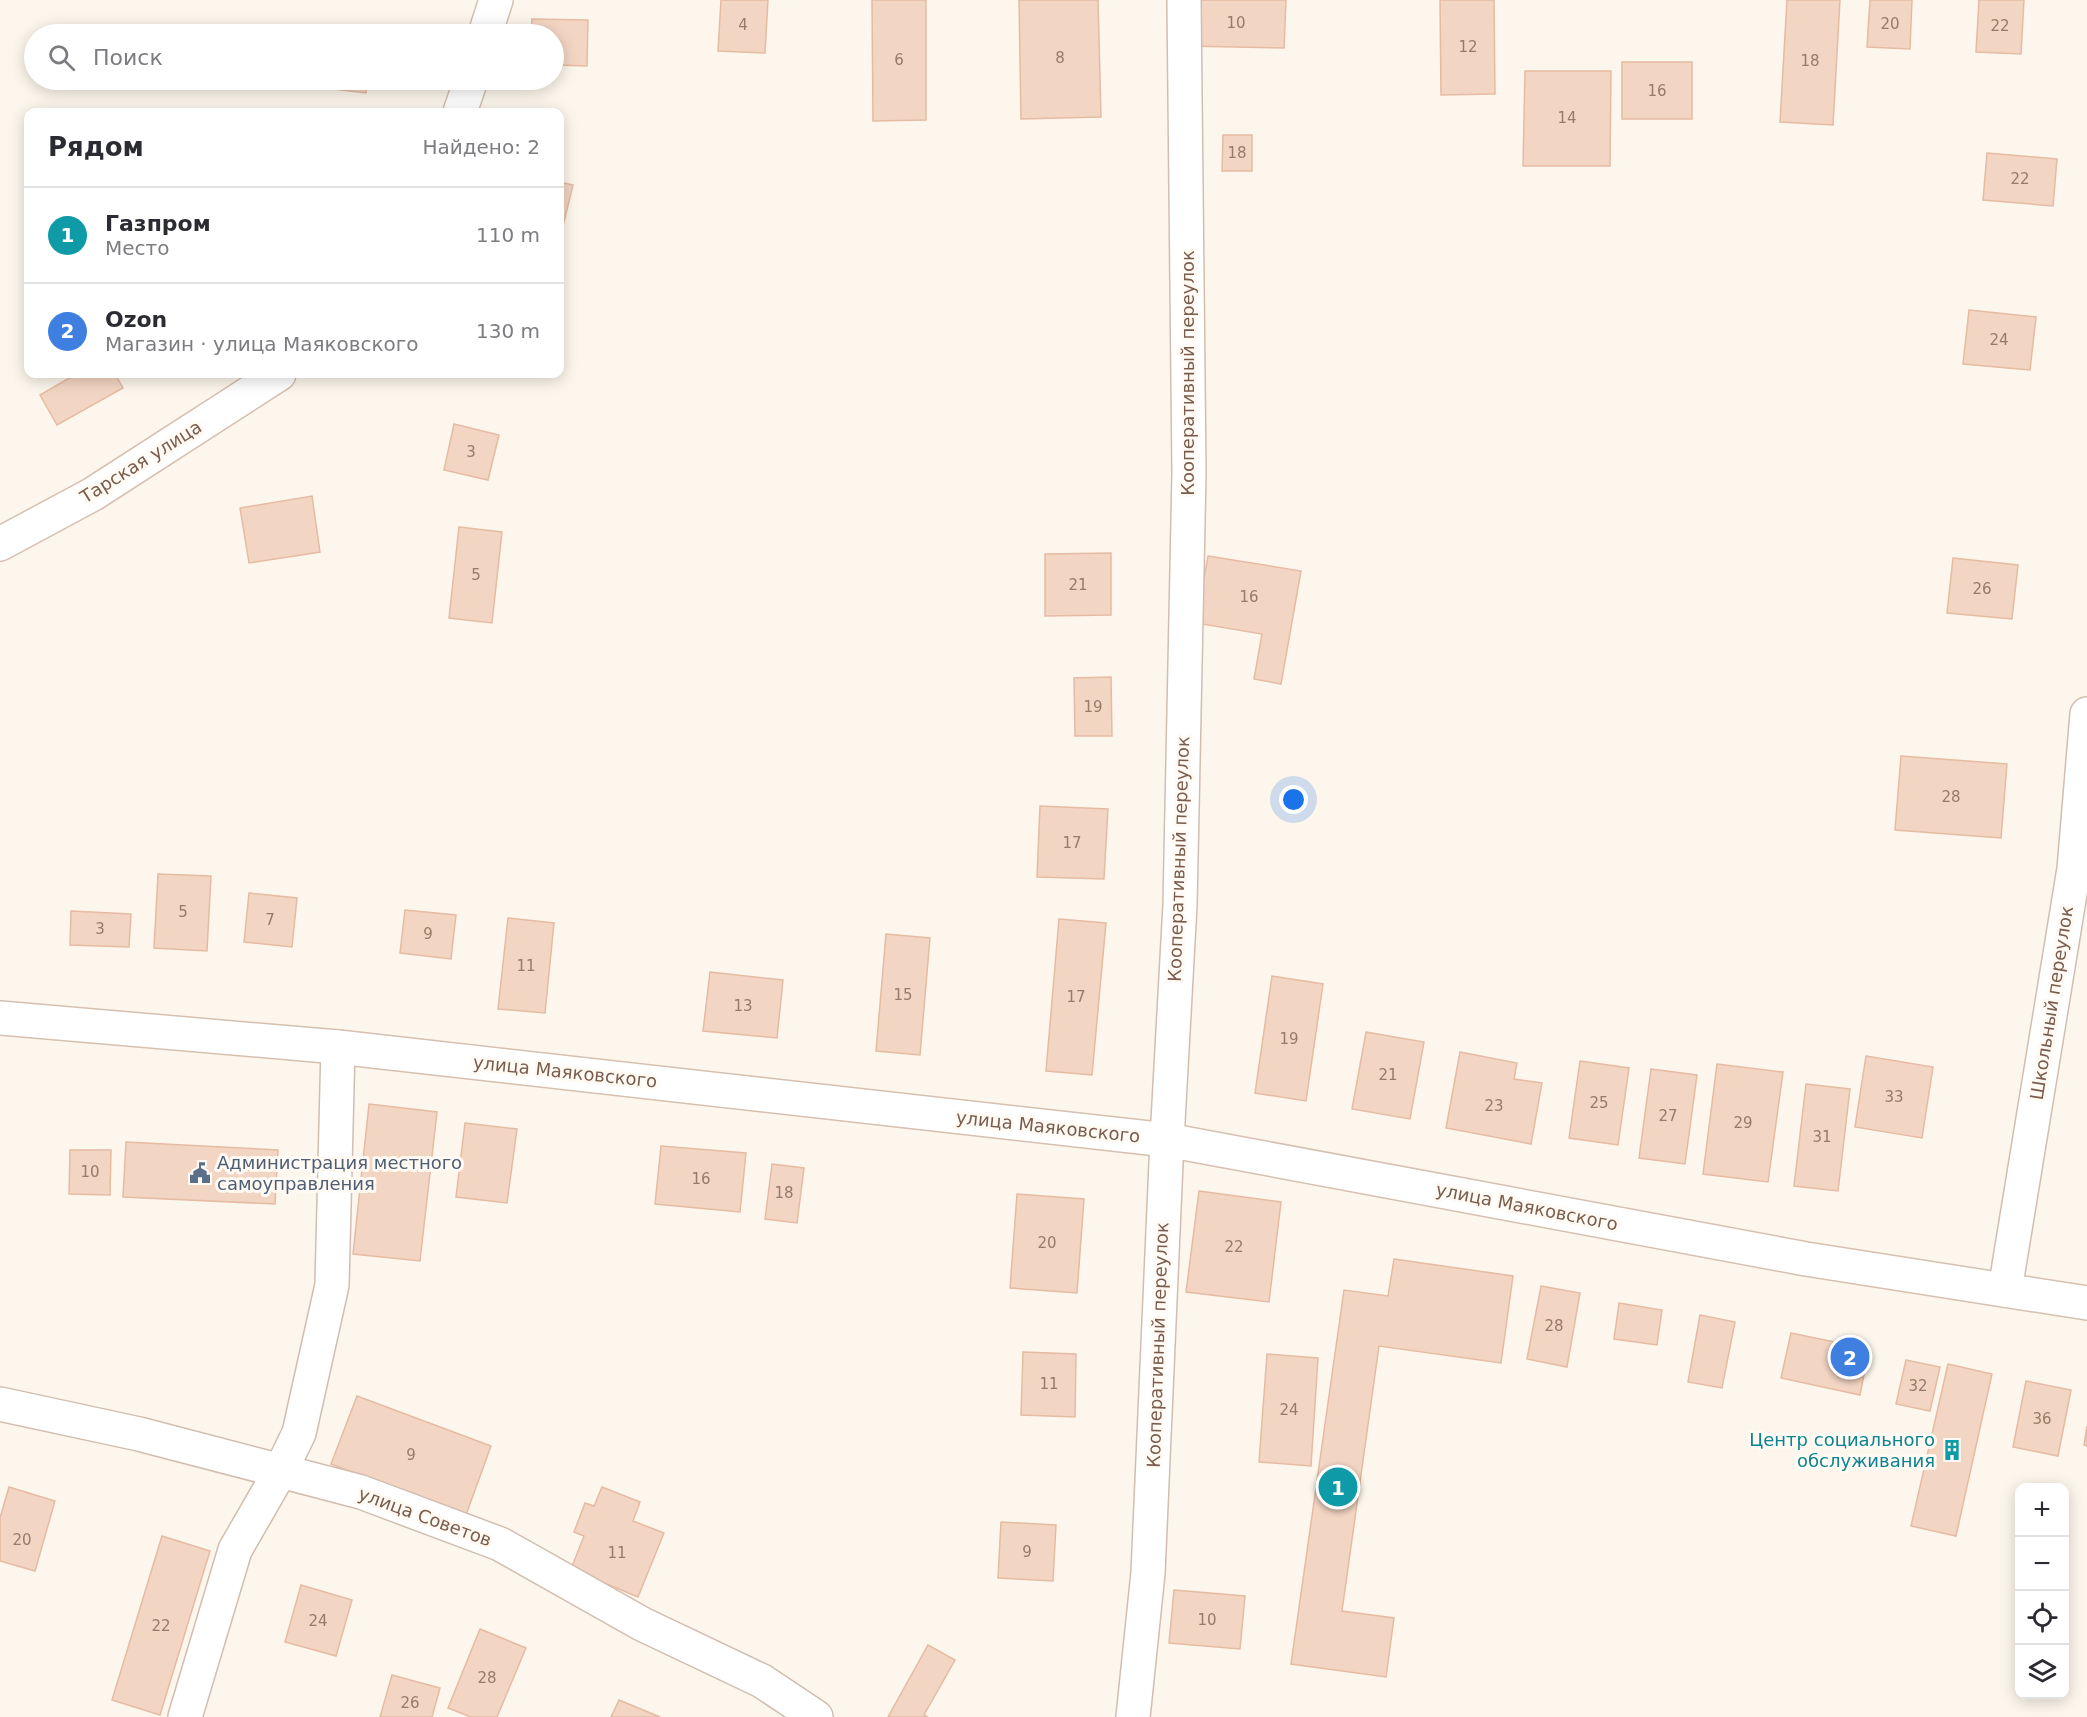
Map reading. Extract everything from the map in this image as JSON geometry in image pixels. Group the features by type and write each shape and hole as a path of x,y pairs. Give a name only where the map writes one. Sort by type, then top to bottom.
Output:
{"street":[{"path":"488,24 496,0"},
{"name":"Кооперативный переулок","path":"1132,1717 1148,1573 1180,905 1189,473 1184,0"},
{"path":"461,108 468,90"},
{"name":"Тарская улица","path":"0,544 93,494 273,378"},
{"name":"Школьный переулок","path":"2005,1290 2073,869 2087,714"},
{"name":"улица Маяковского","path":"0,1018 339,1047 1167,1140 1806,1259 2087,1303"},
{"path":"185,1717 235,1550 281,1470 299,1432 332,1285 339,1047"},
{"name":"улица Советов","path":"0,1404 139,1434 361,1492 500,1544 642,1624 762,1681 816,1717"}],"building":[{"path":"721,0 768,0 765,53 718,51"},
{"path":"872,0 926,0 926,120 873,121"},
{"path":"1019,0 1098,0 1101,117 1021,119"},
{"path":"1188,0 1286,0 1284,48 1186,46"},
{"path":"1440,0 1494,0 1495,94 1441,95"},
{"path":"1787,0 1840,0 1833,125 1780,122"},
{"path":"1870,0 1912,0 1910,49 1867,47"},
{"path":"1979,0 2024,0 2021,54 1976,52"},
{"path":"532,19 588,20 587,66 564,65 564,24 532,24"},
{"path":"1622,62 1692,62 1692,119 1622,119"},
{"path":"1525,71 1611,71 1610,166 1523,166"},
{"path":"341,90 366,90 366,93"},
{"path":"1223,135 1252,135 1252,171 1222,171"},
{"path":"1987,153 2057,159 2053,206 1983,200"},
{"path":"564,183 573,185 564,222"},
{"path":"1969,310 2036,317 2030,370 1963,364"},
{"path":"69,378 117,378 123,388 57,425 40,395"},
{"path":"454,424 499,435 488,480 444,470"},
{"path":"312,496 320,552 249,563 240,508"},
{"path":"459,527 502,532 492,623 449,618"},
{"path":"1111,553 1111,615 1045,616 1045,554"},
{"path":"1208,556 1301,571 1281,684 1254,679 1262,634 1196,623"},
{"path":"1953,558 2018,565 2012,619 1947,613"},
{"path":"1111,677 1112,736 1075,736 1074,678"},
{"path":"1901,756 2007,764 2001,838 1895,830"},
{"path":"1040,806 1108,809 1104,879 1037,877"},
{"path":"158,874 211,876 207,951 154,948"},
{"path":"249,893 297,898 292,947 244,942"},
{"path":"405,910 456,915 451,959 400,953"},
{"path":"71,911 131,914 129,947 70,945"},
{"path":"508,918 554,923 545,1013 498,1009"},
{"path":"1059,919 1106,923 1092,1075 1046,1071"},
{"path":"886,934 930,938 920,1055 876,1051"},
{"path":"710,972 783,980 777,1038 703,1031"},
{"path":"1272,976 1323,984 1306,1101 1255,1093"},
{"path":"1366,1032 1424,1042 1410,1119 1352,1109"},
{"path":"1460,1052 1517,1063 1514,1079 1542,1083 1531,1144 1446,1128"},
{"path":"1866,1056 1933,1067 1922,1138 1855,1127"},
{"path":"1580,1061 1629,1068 1618,1145 1569,1138"},
{"path":"1717,1064 1783,1072 1768,1182 1703,1174"},
{"path":"1651,1069 1697,1075 1685,1164 1639,1158"},
{"path":"1806,1084 1850,1089 1838,1191 1794,1186"},
{"path":"369,1104 437,1112 420,1261 353,1254"},
{"path":"465,1123 517,1129 507,1203 456,1197"},
{"name":"Администрация местного самоуправления","path":"126,1142 278,1150 275,1204 123,1197"},
{"path":"661,1146 746,1153 740,1212 655,1204"},
{"path":"70,1150 111,1150 110,1195 69,1194"},
{"path":"772,1164 804,1168 797,1223 765,1219"},
{"path":"1199,1191 1281,1202 1269,1302 1186,1292"},
{"path":"1017,1194 1084,1199 1077,1293 1010,1288"},
{"path":"1394,1259 1513,1276 1501,1363 1379,1346 1342,1611 1394,1618 1386,1677 1291,1664 1344,1290 1388,1296"},
{"path":"1541,1286 1580,1293 1567,1367 1527,1359"},
{"path":"1619,1303 1662,1310 1657,1345 1614,1339"},
{"path":"1700,1315 1735,1322 1722,1388 1688,1382"},
{"path":"1791,1333 1869,1349 1860,1395 1781,1378"},
{"path":"1023,1352 1076,1354 1075,1417 1021,1415"},
{"path":"1267,1354 1318,1358 1311,1466 1259,1462"},
{"path":"1906,1360 1940,1367 1930,1411 1896,1404"},
{"name":"Центр социального обслуживания","path":"1948,1364 1992,1374 1956,1536 1911,1526"},
{"path":"2026,1381 2071,1390 2058,1456 2013,1447"},
{"path":"357,1396 491,1446 466,1515 331,1464"},
{"path":"2087,1426 2087,1446 2084,1445"},
{"path":"9,1487 55,1501 35,1571 0,1561 0,1518"},
{"path":"602,1487 640,1502 633,1521 664,1533 638,1597 571,1569 584,1536 574,1532 585,1503 594,1506"},
{"path":"1001,1522 1056,1525 1053,1581 998,1578"},
{"path":"162,1536 210,1551 160,1715 112,1700"},
{"path":"301,1585 352,1600 336,1656 285,1642"},
{"path":"1174,1590 1245,1596 1240,1649 1169,1643"},
{"path":"480,1629 526,1648 497,1717 471,1717 448,1708"},
{"path":"928,1645 955,1660 924,1715 928,1717 888,1717"},
{"path":"392,1675 440,1688 432,1717 380,1717"},
{"path":"619,1700 660,1717 611,1717"}],"place":[{"name":"Администрация местного самоуправления","path":"200,1173"},
{"name":"Ozon","path":"1850,1357"},
{"name":"Центр социального обслуживания","path":"1952,1450"},
{"name":"Газпром","path":"1338,1487"}]}
